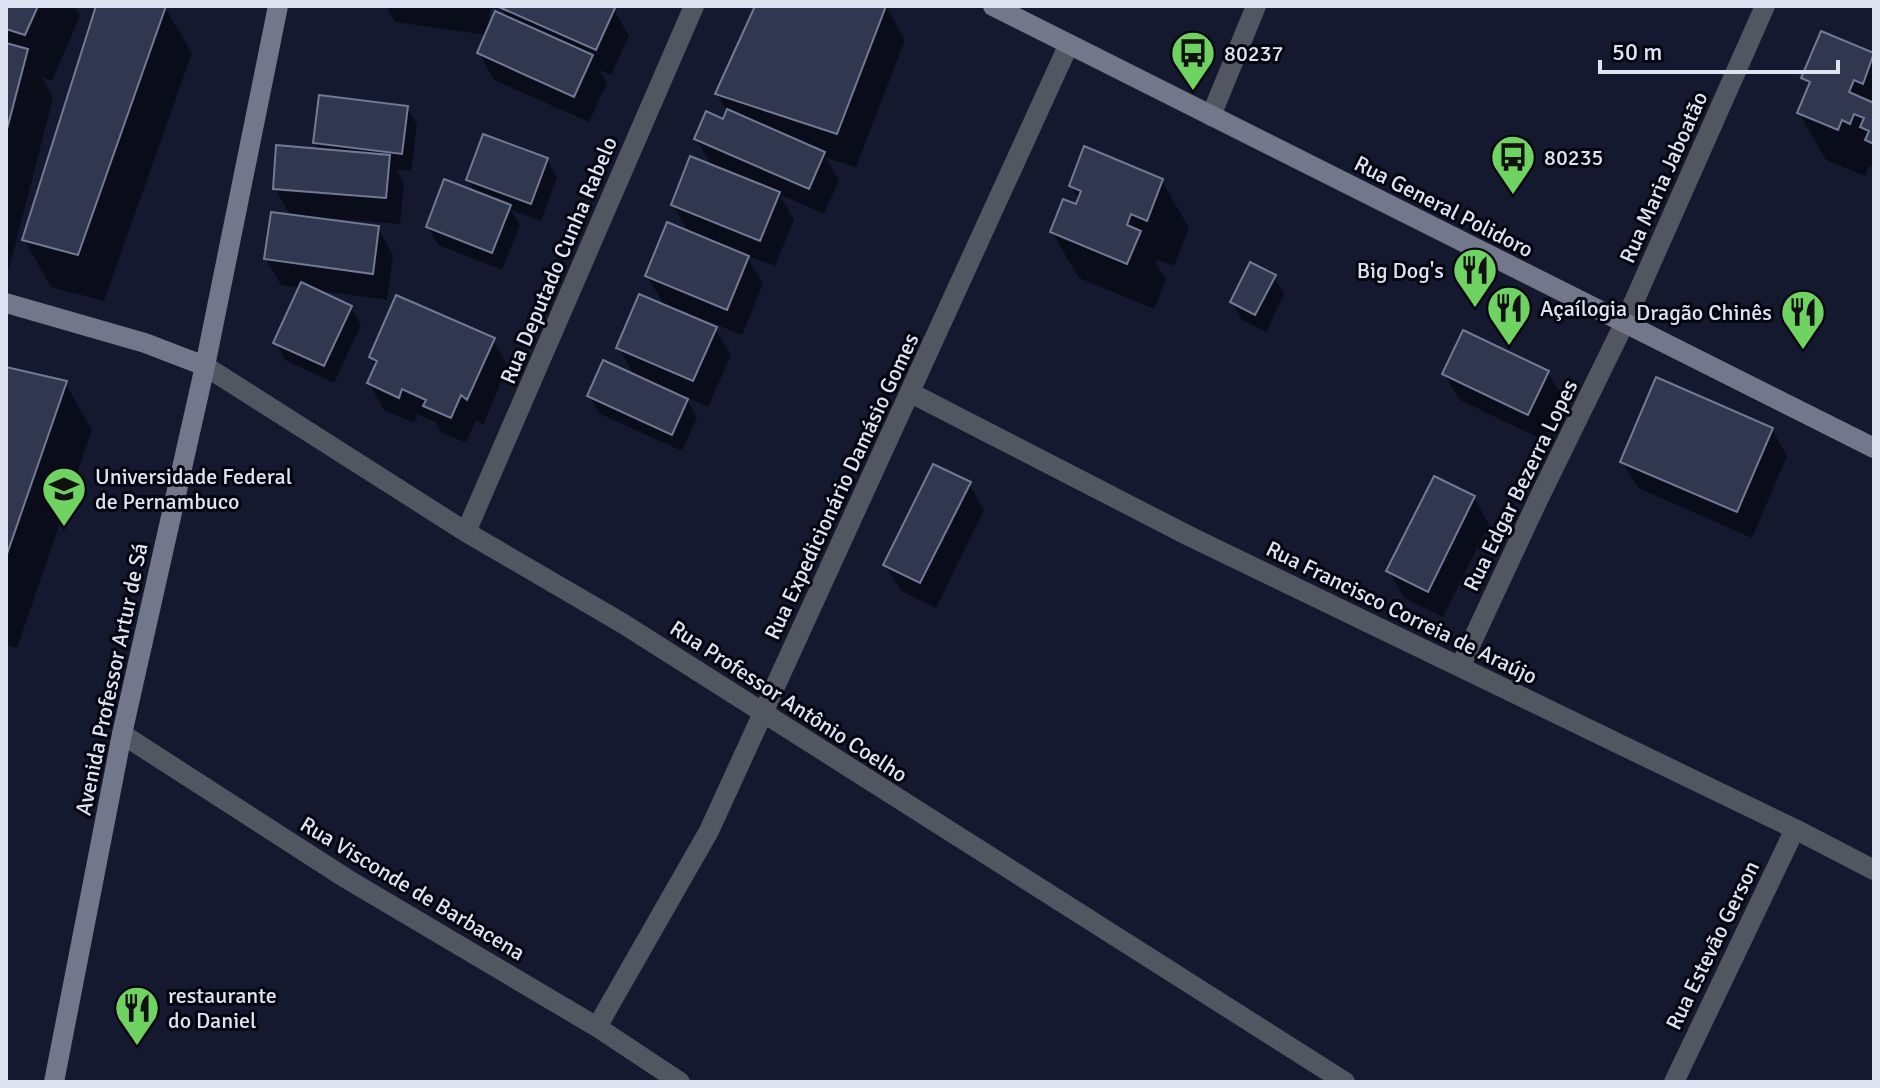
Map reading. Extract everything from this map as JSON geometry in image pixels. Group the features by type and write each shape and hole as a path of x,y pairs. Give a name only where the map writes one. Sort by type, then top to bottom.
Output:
{"street":[{"name":"Avenida Professor Artur de Sá","path":"54,1082 122,734 205,366 278,6"},
{"name":"Rua Deputado Cunha Rabelo","path":"466,532 694,6"},
{"name":"Rua General Polidoro","path":"993,6 1874,448"},
{"path":"1211,116 1256,6"},
{"name":"Rua Maria Jaboatão","path":"1624,324 1765,6"},
{"name":"Rua Expedicionário Damásio Gomes","path":"597,1027 709,831 1069,44"},
{"path":"6,303 145,343 205,366"},
{"name":"Rua Edgar Bezerra Lopes","path":"1460,667 1624,324"},
{"name":"Rua Professor Antônio Coelho","path":"205,366 466,532 622,623 1345,1082"},
{"name":"Rua Francisco Correia de Araújo","path":"911,393 1189,536 1874,870"},
{"name":"Rua Visconde de Barbacena","path":"122,734 347,879 597,1027 680,1082"},
{"name":"Rua Estevão Gerson","path":"1674,1082 1795,829"}],"building":[{"path":"6,6 38,6 25,35 6,29"},
{"path":"96,6 166,6 78,255 22,240"},
{"path":"755,6 886,6 837,134 715,94"},
{"path":"499,7 615,8 596,50"},
{"path":"495,11 593,55 574,97 477,53"},
{"path":"1821,31 1874,53 1863,84 1854,80 1849,92 1874,103 1874,144 1865,140 1869,131 1860,127 1864,118 1854,114 1850,124 1842,120 1838,130 1797,113 1810,82 1801,78"},
{"path":"6,43 28,49 6,133"},
{"path":"319,95 408,106 402,154 313,143"},
{"path":"727,109 825,152 809,189 694,139 706,111 723,119"},
{"path":"483,134 548,158 531,204 466,180"},
{"path":"276,145 390,155 386,198 273,189"},
{"path":"1084,146 1163,179 1147,221 1131,214 1127,225 1141,231 1127,264 1050,232 1063,199 1076,204 1081,191 1069,186"},
{"path":"690,156 780,192 760,241 671,205"},
{"path":"444,179 511,205 492,253 426,227"},
{"path":"271,212 379,226 373,274 264,259"},
{"path":"667,222 749,256 727,310 645,276"},
{"path":"1250,262 1276,275 1255,315 1230,302"},
{"path":"301,282 352,306 324,366 273,343"},
{"path":"639,294 717,327 693,381 616,348"},
{"path":"396,295 495,338 467,400 461,395 451,418 423,406 426,400 402,389 399,398 367,383 377,361 369,357"},
{"path":"1463,330 1549,371 1528,415 1442,374"},
{"path":"603,360 688,399 672,435 587,396"},
{"path":"6,367 67,381 6,557"},
{"path":"1656,377 1773,428 1737,512 1620,462"},
{"path":"933,464 971,482 920,583 883,565"},
{"path":"1434,476 1475,496 1428,592 1386,571"}],"place":[{"name":"80237","path":"1193,92"},
{"name":"80235","path":"1513,196"},
{"name":"Big Dog's","path":"1475,309"},
{"name":"Açaílogia","path":"1509,347"},
{"name":"Dragão Chinês","path":"1803,351"},
{"name":"Universidade Federal de Pernambuco","path":"64,528"},
{"name":"restaurante do Daniel","path":"137,1047"}]}
